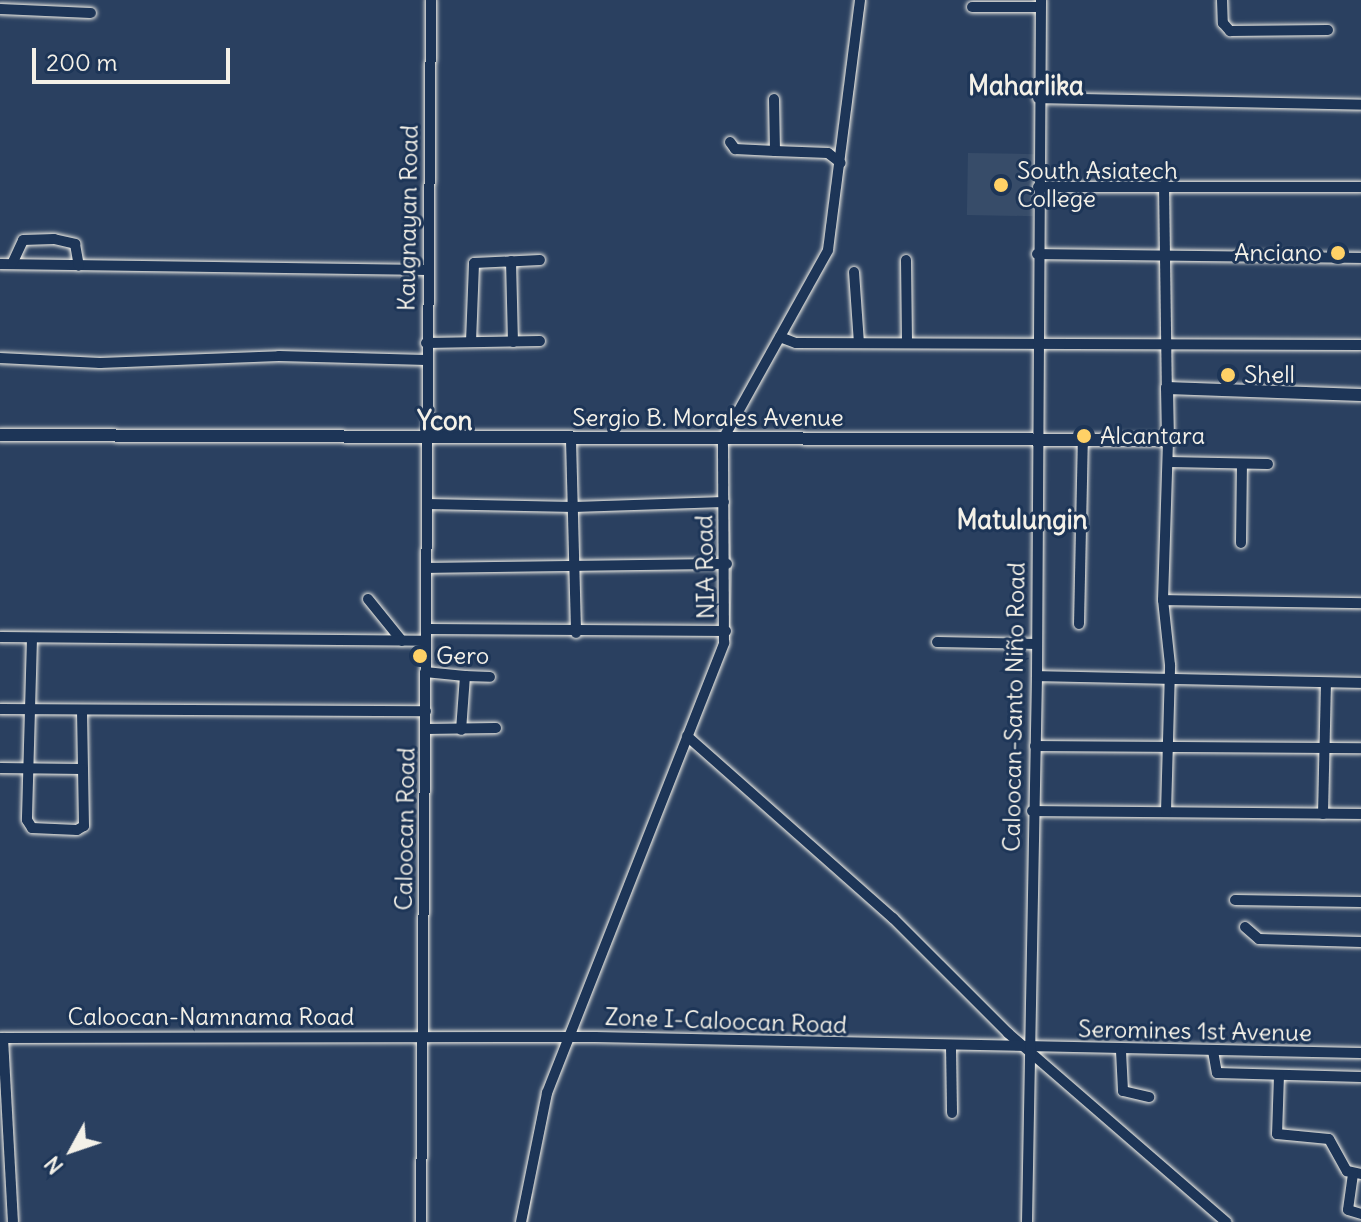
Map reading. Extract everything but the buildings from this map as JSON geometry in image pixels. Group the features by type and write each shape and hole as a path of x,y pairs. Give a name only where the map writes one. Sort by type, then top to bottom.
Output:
{"main road":[{"path":"1168,440 1167,388 1361,395"},
{"name":"Sergio B. Morales Avenue","path":"0,435 571,440 1168,440"}],"street":[{"name":"Kaugnayan Road","path":"425,438 431,0"},
{"path":"723,439 783,339 828,250 860,0"},
{"path":"1222,0 1223,23 1230,31 1328,30"},
{"path":"972,7 1040,4"},
{"name":"Caloocan-Santo Niño Road","path":"1026,1222 1037,676 1040,4"},
{"path":"0,9 27,5 91,13"},
{"path":"1038,98 1361,105"},
{"path":"774,99 775,151"},
{"path":"730,142 735,149 828,153 841,163"},
{"path":"1164,185 1167,388"},
{"path":"1038,187 1361,187"},
{"path":"6,264 23,240 54,239 75,244 79,266"},
{"path":"1037,254 1361,258"},
{"path":"471,342 474,263 540,260"},
{"path":"906,260 907,343"},
{"path":"511,261 513,342"},
{"path":"6,264 428,270"},
{"path":"854,272 859,343"},
{"path":"783,339 859,343 1361,345"},
{"path":"426,343 540,341"},
{"path":"0,358 100,363 279,356 426,360"},
{"name":"Caloocan Road","path":"421,1222 427,568 425,438"},
{"name":"NIA Road","path":"521,1222 542,1110 726,631 723,439"},
{"path":"571,440 576,633"},
{"path":"1079,624 1083,440"},
{"path":"1166,812 1170,680 1163,600 1168,440"},
{"path":"1169,462 1268,464"},
{"path":"1241,543 1242,464"},
{"path":"427,504 574,507 724,502"},
{"path":"427,568 574,569 727,564"},
{"path":"368,599 402,641"},
{"path":"1163,600 1361,603"},
{"path":"0,637 402,641 426,635 726,631"},
{"path":"32,638 27,768 30,827 77,830 85,820 82,712"},
{"path":"937,642 1037,644"},
{"path":"425,672 490,677"},
{"path":"461,730 465,676"},
{"path":"1037,676 1361,683"},
{"path":"1323,814 1326,683"},
{"path":"0,709 82,712 426,711"},
{"path":"426,729 496,728"},
{"path":"687,736 893,918 1029,1050 1226,1222"},
{"path":"1035,746 1361,748"},
{"path":"0,768 82,769"},
{"path":"1032,811 1361,814"},
{"path":"1235,900 1361,902"},
{"path":"1245,927 1259,939 1361,942"},
{"name":"Zone I-Caloocan Road","path":"421,1036 1029,1050"},
{"name":"Caloocan-Namnama Road","path":"2,1038 421,1036"},
{"path":"2,1038 4,1178 11,1221"},
{"path":"951,1047 952,1113"},
{"name":"Seromines 1st Avenue","path":"1029,1050 1361,1053"},
{"path":"1121,1051 1123,1091 1149,1097"},
{"path":"1213,1051 1217,1073 1361,1077"},
{"path":"1279,1075 1277,1134 1329,1139 1357,1174 1348,1210 1361,1214"},
{"path":"0,1210 8,1201"}],"shaded area":[{"name":"South Asiatech College","path":"968,153 1034,154 1033,216 967,215"}],"waterway":[{"path":"833,245 865,0"},
{"path":"728,487 730,560"},
{"path":"729,640 731,567"},
{"path":"527,1222 532,1194"}],"place":[{"name":"South Asiatech College","path":"1001,185"},
{"name":"Anciano","path":"1338,253"},
{"name":"Shell","path":"1228,375"},
{"name":"Alcantara","path":"1084,436"},
{"name":"Gero","path":"420,656"}],"district":[{"name":"Maharlika","path":"1026,86"},
{"name":"Ycon","path":"445,421"},
{"name":"Matulungin","path":"1022,520"}]}
